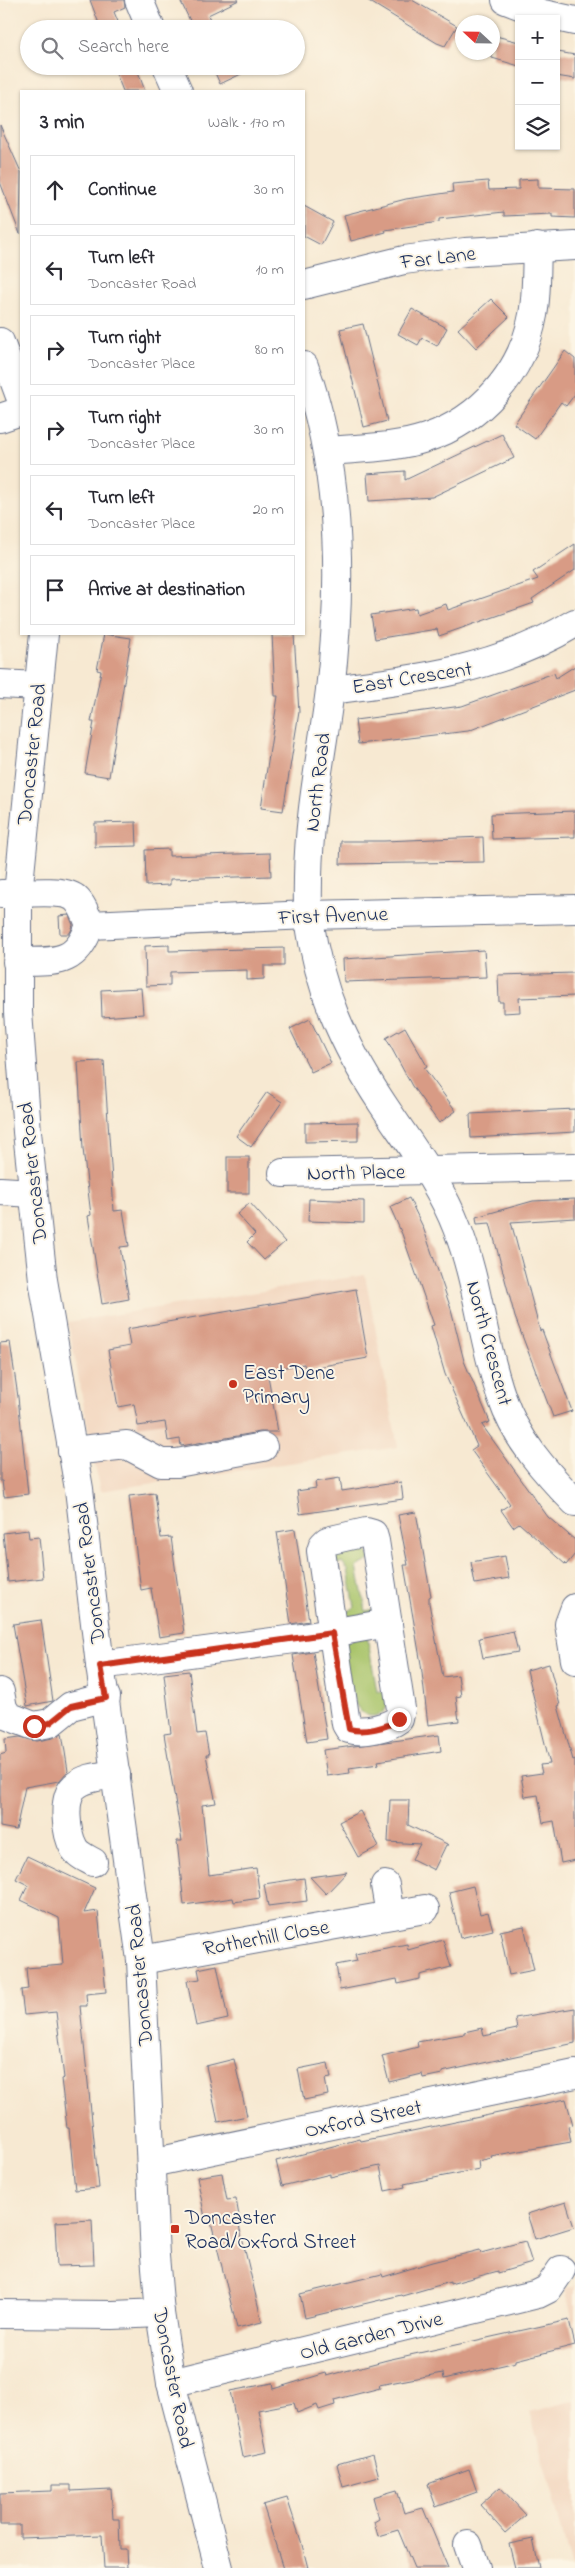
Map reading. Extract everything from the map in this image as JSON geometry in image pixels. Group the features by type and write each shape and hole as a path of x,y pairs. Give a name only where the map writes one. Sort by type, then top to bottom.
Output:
{"street":[{"path":"139,0 147,20"},
{"path":"506,0 543,14 575,21"},
{"path":"171,75 178,90"},
{"name":"Far Lane","path":"305,285 404,260 465,252 575,246"},
{"path":"329,451 392,446 426,438 468,419 486,402 516,364 525,345 533,315 537,247"},
{"path":"8,346 20,395"},
{"name":"North Road","path":"305,369 329,451 337,549 335,623 330,690 310,815 308,915 316,964 332,1014 342,1037 381,1102 428,1172"},
{"path":"0,418 20,411"},
{"name":"East Crescent","path":"330,690 436,676 481,666 519,651 575,623"},
{"name":"Doncaster Road","path":"44,635 9,894 17,962 9,1012 43,1280 79,1489 100,1666 106,1698 141,1960 155,2256 160,2312 171,2383 219,2568"},
{"path":"0,684 38,686"},
{"path":"9,894 56,893 74,897 84,908 90,925 85,941 74,954 60,960 17,962"},
{"name":"First Avenue","path":"90,925 308,915 575,910"},
{"name":"North Place","path":"283,1173 428,1172 575,1167"},
{"name":"North Crescent","path":"428,1172 445,1201 458,1230 502,1401 532,1454 575,1502"},
{"path":"0,1191 33,1193"},
{"path":"72,1451 127,1445 161,1463 177,1463 263,1447"},
{"path":"366,1532 373,1534 400,1709 399,1719 391,1725 356,1731 349,1729 332,1633 321,1552 323,1545 327,1541 366,1532"},
{"path":"575,1608 570,1624 575,1660"},
{"path":"100,1666 332,1633 388,1623"},
{"path":"0,1692 3,1708 8,1716 34,1726 50,1723 71,1706 106,1698"},
{"path":"93,1862 80,1855 74,1847 69,1832 68,1798 74,1787 86,1780 116,1774"},
{"path":"385,1884 390,1914"},
{"name":"Rotherhill Close","path":"141,1960 425,1909"},
{"name":"Oxford Street","path":"151,2163 575,2074"},
{"name":"Old Garden Drive","path":"171,2383 538,2294 548,2289 561,2270"},
{"path":"0,2314 113,2316 160,2312"}],"shaded area":[{"name":"East Dene Primary","path":"365,1275 398,1447 100,1491 68,1322"},
{"path":"575,2286 575,2330 565,2288"},
{"path":"575,2400 575,2568 572,2568 530,2412"}],"green space":[{"path":"361,1542 371,1559 357,1567 366,1611 378,1608 378,1613 338,1618 355,1607 348,1570 342,1562 331,1567 331,1550"},
{"path":"367,1636 377,1691 389,1692 386,1709 381,1714 368,1716 360,1710 354,1701 347,1676 341,1641"}],"building":[{"path":"90,0 124,0 125,7 114,12 117,20 98,20"},
{"path":"180,0 239,0 208,15 210,20 190,20"},
{"path":"367,0 412,0 455,25 455,29 445,46"},
{"path":"500,37 515,41 515,65 499,60"},
{"path":"560,52 575,55 575,79 560,77"},
{"path":"117,75 139,75 145,90 123,90"},
{"path":"216,75 239,75 220,84"},
{"path":"0,125 20,170 20,234 0,182"},
{"path":"538,179 538,188 575,189 575,218 552,217 552,214 504,216 504,212 439,219 439,222 385,230 386,232 351,241 344,215 406,199 453,192 452,184 488,181 489,190 519,189 519,180"},
{"path":"305,207 333,222 321,245 305,237"},
{"path":"491,299 509,317 476,348 458,329"},
{"path":"412,309 447,328 437,346 422,338 418,345 398,334"},
{"path":"363,324 387,421 364,427 340,329"},
{"path":"565,351 575,359 575,394 566,406 561,402 535,439 514,424"},
{"path":"502,434 514,458 432,497 369,501 367,474 405,471 405,480"},
{"path":"575,544 575,570 532,599 534,603 439,636 437,629 375,639 371,615 416,608 417,614 446,604 448,610 538,579 533,572"},
{"path":"104,635 131,638 109,777 85,773 94,722 91,722 101,671 97,670"},
{"path":"272,635 294,635 299,712 283,811 261,808 278,696 275,696"},
{"path":"575,666 575,690 468,731 358,744 355,720 462,706 554,673 556,678"},
{"path":"575,811 575,837 492,839 491,814"},
{"path":"136,822 137,846 95,847 95,823"},
{"path":"483,837 484,862 340,864 341,841"},
{"path":"169,849 169,856 270,853 271,876 170,879 170,885 146,886 145,850"},
{"path":"69,915 73,925 71,931 69,934 60,934 59,916"},
{"path":"169,945 169,951 284,948 284,966 264,966 264,979 247,980 247,970 170,972 170,985 146,986 145,946"},
{"path":"484,950 486,977 344,982 343,959"},
{"path":"575,973 575,996 519,998 520,1012 503,1013 503,1002 499,1002 498,975"},
{"path":"141,988 143,1014 102,1017 101,990"},
{"path":"310,1019 331,1063 311,1072 290,1029"},
{"path":"405,1027 427,1066 424,1068 456,1111 439,1123 412,1086 386,1038"},
{"path":"104,1061 114,1211 123,1210 129,1246 120,1247 129,1299 102,1304 88,1216 91,1215 83,1149 78,1062"},
{"path":"267,1092 282,1102 251,1147 236,1136"},
{"path":"575,1109 575,1132 471,1138 470,1114"},
{"path":"358,1122 358,1141 305,1142 305,1123"},
{"path":"227,1157 249,1157 249,1193 227,1193"},
{"path":"409,1198 423,1227 451,1309 464,1361 490,1422 482,1425 548,1517 575,1540 575,1554 566,1565 519,1523 513,1527 501,1510 510,1504 471,1450 477,1446 445,1374 431,1326 434,1325 402,1234 390,1207"},
{"path":"309,1199 364,1201 364,1223 308,1221"},
{"path":"575,1199 575,1218 511,1222 540,1331 542,1330 572,1411 553,1417 515,1317 490,1223 477,1224 476,1217 533,1201"},
{"path":"250,1203 285,1242 264,1260 247,1242 255,1234 237,1214"},
{"path":"356,1289 368,1358 305,1369 304,1364 267,1370 278,1432 260,1432 181,1446 180,1439 168,1441 165,1422 138,1426 134,1404 118,1407 108,1350 130,1346 127,1329"},
{"path":"10,1342 28,1494 4,1497 2,1481 0,1481 0,1343"},
{"path":"340,1478 342,1491 401,1482 403,1499 300,1514 297,1491 316,1488 315,1482"},
{"path":"155,1493 161,1538 171,1537 184,1633 159,1637 151,1588 141,1590 129,1496"},
{"path":"416,1512 431,1596 429,1597 429,1603 443,1677 458,1675 461,1696 456,1697 459,1721 428,1725 421,1664 404,1565 408,1565 398,1515"},
{"path":"295,1529 309,1621 291,1624 277,1532"},
{"path":"28,1530 29,1538 39,1537 43,1578 8,1582 3,1533"},
{"path":"505,1556 509,1578 475,1584 471,1562"},
{"path":"41,1620 53,1701 27,1706 13,1624"},
{"path":"513,1631 518,1652 483,1658 479,1638"},
{"path":"313,1652 327,1739 307,1742 293,1655"},
{"path":"549,1664 560,1705 558,1706 573,1760 575,1759 575,1860 561,1863 554,1821 543,1823 538,1795 525,1797 521,1776 542,1773 540,1765 550,1764 527,1670"},
{"path":"189,1671 197,1734 205,1733 209,1755 206,1755 216,1803 202,1805 209,1875 256,1868 260,1898 234,1902 233,1898 184,1905 177,1841 182,1841 164,1734 171,1733 164,1674"},
{"path":"62,1733 68,1771 59,1781 25,1787 16,1830 0,1827 0,1755 6,1753 5,1739 20,1737 37,1741 53,1738"},
{"path":"439,1735 441,1751 378,1761 379,1764 349,1768 350,1773 327,1776 323,1750"},
{"path":"390,1800 409,1800 408,1825 449,1845 446,1845 434,1870 412,1859 420,1844 388,1842"},
{"path":"360,1811 379,1846 358,1857 339,1822"},
{"path":"27,1856 95,1888 84,1913 98,1911 106,1992 86,1994 87,2006 80,2006 99,2188 75,2190 69,2128 67,2128 61,2079 64,2078 56,2012 24,2015 21,1990 28,1989 26,1968 63,1965 59,1918 21,1900 28,1885 16,1879"},
{"path":"347,1872 326,1894 310,1877"},
{"path":"304,1878 307,1901 268,1906 264,1884"},
{"path":"473,1886 480,1914 488,1912 493,1930 460,1938 449,1892"},
{"path":"524,1926 534,1970 509,1975 500,1931"},
{"path":"443,1940 451,1967 420,1975 420,1979 398,1984 397,1979 340,1990 336,1965 357,1961 355,1954 407,1944 408,1950"},
{"path":"217,1965 228,2019 196,2026 187,1981 200,1979 198,1969"},
{"path":"575,2008 575,2043 442,2072 442,2074 423,2078 422,2074 389,2082 382,2056 418,2047 417,2042 464,2034 464,2032 482,2028 484,2036 517,2029 515,2018"},
{"path":"234,2059 247,2116 218,2122 206,2066"},
{"path":"328,2063 331,2078 325,2079 328,2095 304,2100 298,2069"},
{"path":"566,2099 573,2125 568,2126 571,2142 491,2156 492,2158 478,2161 479,2169 404,2184 405,2187 385,2191 380,2166 330,2177 330,2174 282,2186 276,2161 360,2139 361,2141"},
{"path":"222,2173 227,2200 236,2199 239,2216 237,2217 262,2322 237,2328 211,2222 206,2223 197,2177"},
{"path":"566,2202 574,2227 535,2239 527,2214"},
{"path":"92,2220 94,2265 57,2266 55,2222"},
{"path":"525,2241 532,2263 498,2273 498,2271 450,2284 450,2282 402,2296 305,2318 300,2294 382,2274 383,2277 432,2262 480,2250 481,2253"},
{"path":"569,2320 575,2345 516,2360 516,2362 444,2379 443,2373 379,2385 380,2388 334,2400 335,2405 319,2410 317,2405 297,2413 294,2403 258,2410 267,2452 243,2457 230,2391 272,2383 273,2389 326,2373 327,2376 387,2360"},
{"path":"373,2454 379,2477 343,2487 337,2464"},
{"path":"469,2469 477,2492 436,2507 428,2484"},
{"path":"52,2485 71,2485 71,2491 111,2489 113,2519 119,2519 120,2549 126,2549 127,2568 104,2568 102,2535 20,2538 20,2525 0,2525 0,2493 52,2491"},
{"path":"500,2487 526,2515 505,2533 480,2505"},
{"path":"397,2490 404,2513 423,2508 448,2568 414,2568 398,2530 378,2536 374,2522 379,2519 373,2497"},
{"path":"287,2498 308,2568 283,2568 263,2505"},
{"path":"533,2539 539,2568 515,2568 509,2544"}],"place":[{"name":"East Dene Primary","path":"233,1384"},
{"name":"Doncaster Road/Oxford Street","path":"175,2229"}],"route":[{"path":"34,1726 50,1723 62,1716 71,1706 106,1698 100,1666 332,1633 346,1724 349,1729 356,1731 391,1725 399,1719"}]}
